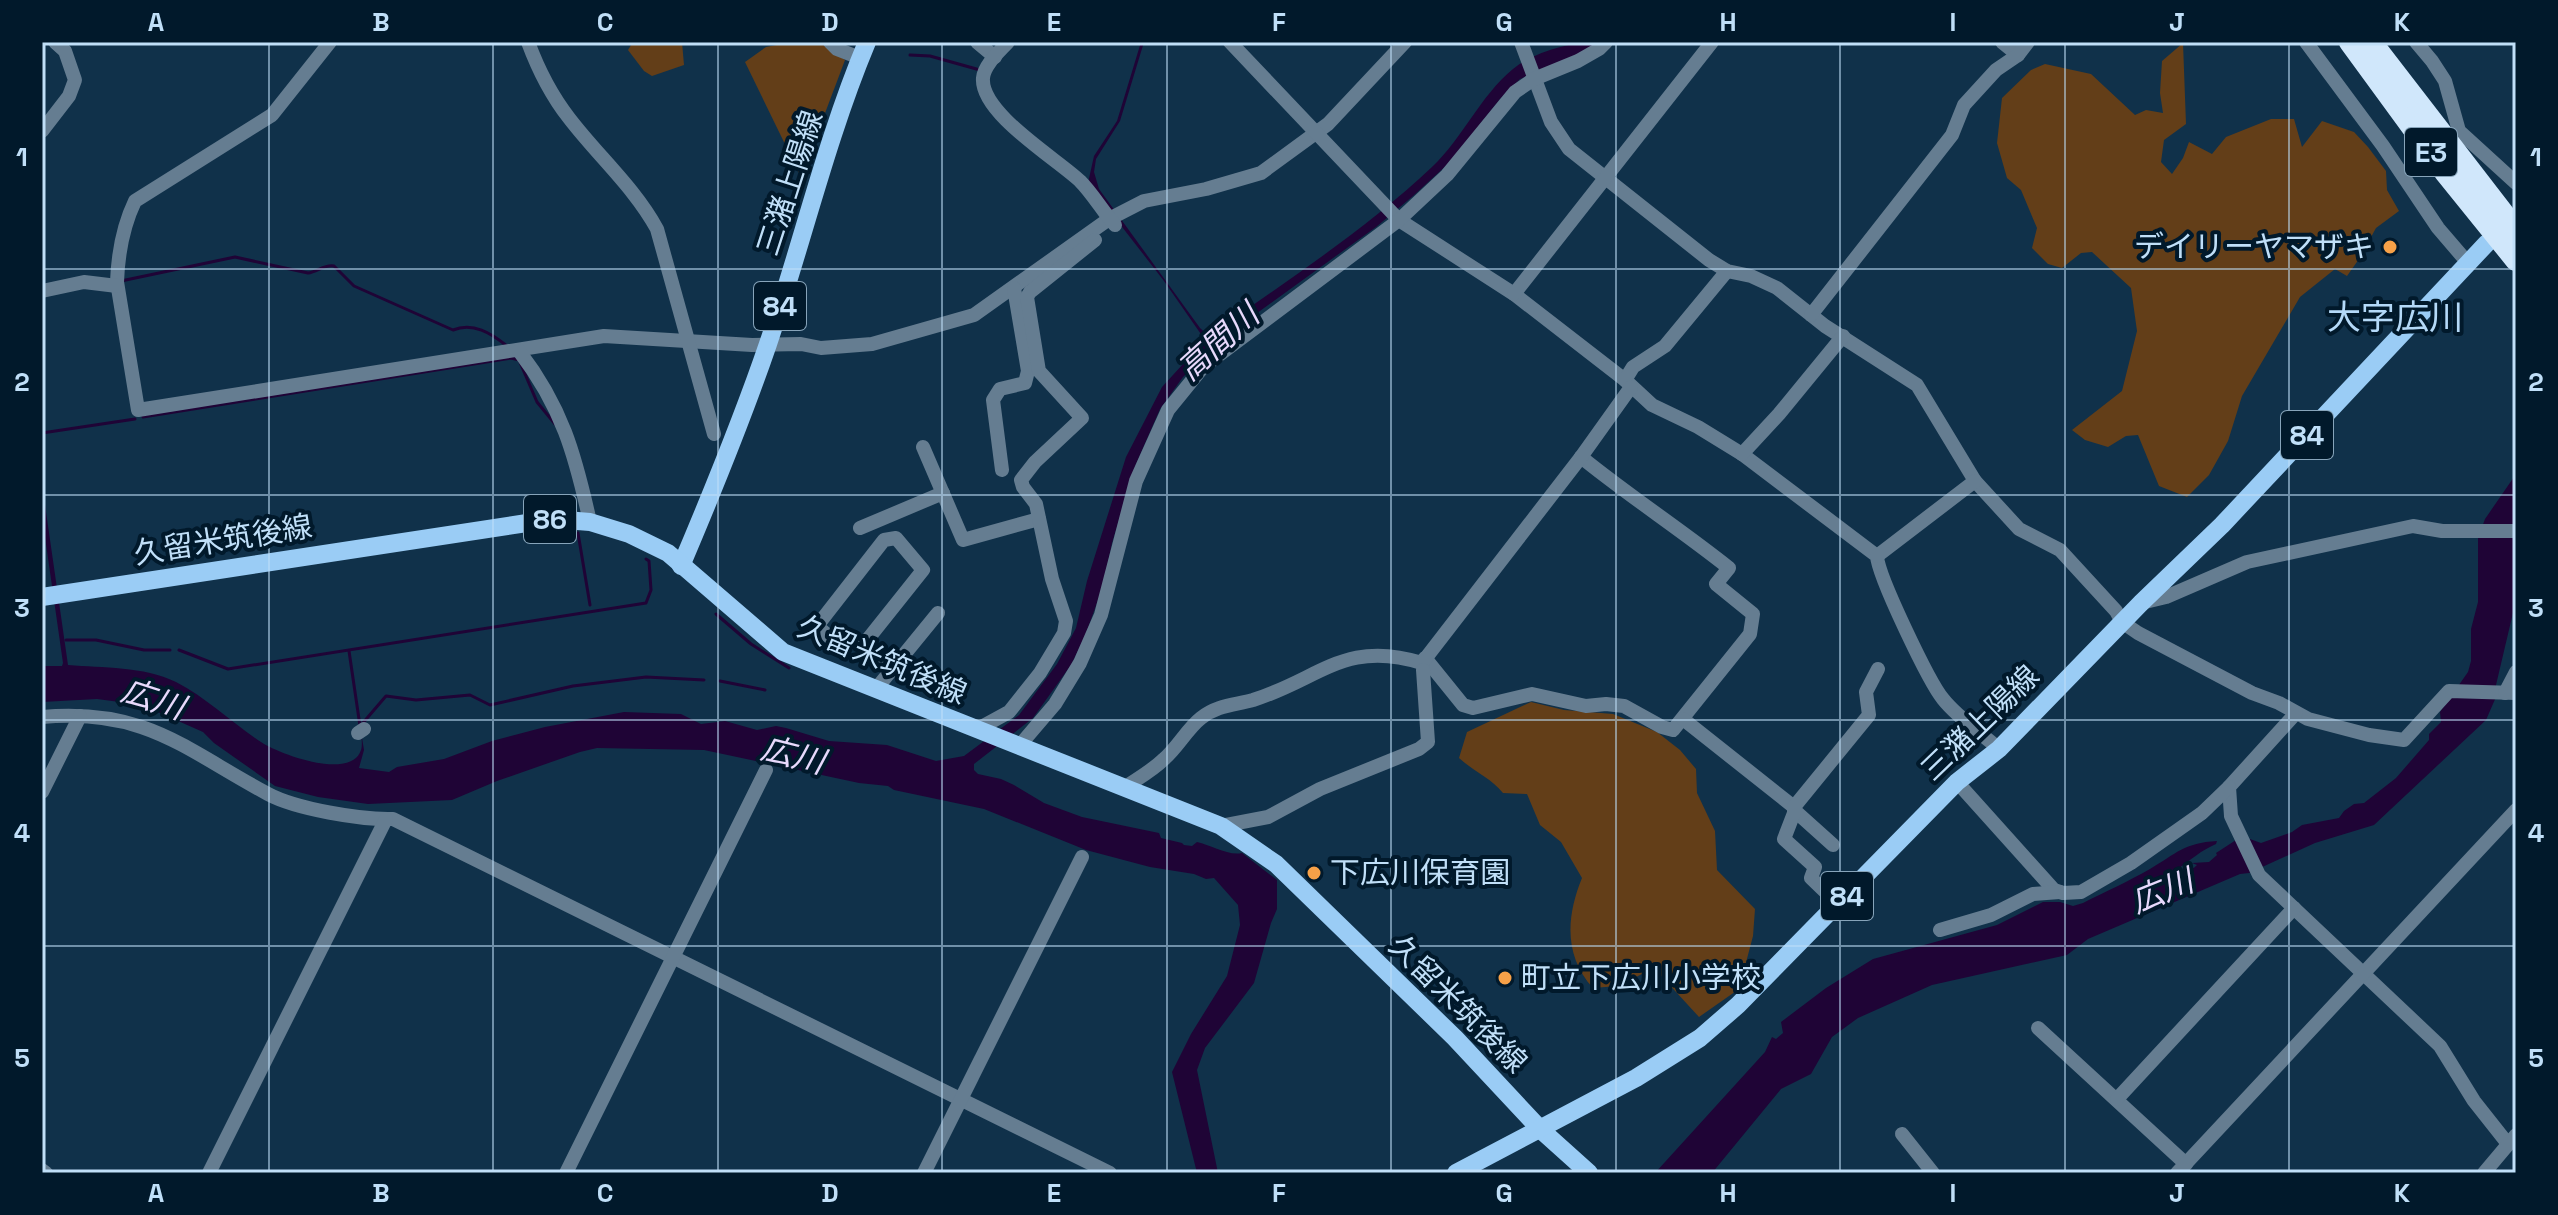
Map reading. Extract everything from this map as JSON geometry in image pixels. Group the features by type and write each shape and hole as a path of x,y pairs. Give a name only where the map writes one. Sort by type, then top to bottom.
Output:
{"highway":[{"name":"E3","path":"2350,42 2445,172 2516,260"},
{"name":"E3","path":"2371,42 2516,230"}],"main road":[{"name":"三潴上陽線","path":"681,566 721,471 768,345 864,50"},
{"name":"三潴上陽線","path":"1456,1173 1636,1078 1700,1038 1738,1005 1957,782 1999,749 2122,622 2222,525 2487,243"},
{"name":"久留米筑後線","path":"52,595 553,519 590,522 629,534 668,553 783,652 1221,826 1276,864 1455,1038 1540,1129 1589,1173"}],"street":[{"path":"42,131 69,96 75,80 65,51 55,42"},
{"path":"330,42 272,115 135,201 127,217 117,282 138,410 604,336 845,348 872,344 974,315 1113,216 1159,196 1206,189 1261,173 1328,124 1405,42"},
{"path":"528,42 539,71 569,118 644,206 657,229 714,434"},
{"path":"830,42 837,49 864,50"},
{"path":"977,42 1000,51 983,75 983,83 992,103 1006,121 1081,182 1113,216 1115,224 1027,297 1039,371 1082,418 1035,462 1021,480 1036,504 1052,579 1066,621 1064,633 1040,673 1009,712 981,732"},
{"path":"1230,42 1399,220 1514,294 1652,405 1698,427 1742,454 1877,556"},
{"path":"1017,744 1067,687 1092,638 1101,615 1136,481 1168,410 1203,367 1399,220 1447,175 1515,92 1534,76 1578,61 1606,42"},
{"path":"1514,294 1712,42"},
{"path":"2002,42 2018,55"},
{"path":"1811,315 1952,135 1964,105 1996,70 2018,55 2028,42"},
{"path":"2306,42 2383,146 2438,228 2468,263"},
{"path":"2416,42 2445,81 2459,131 2516,183"},
{"path":"1524,49 1560,138 1569,149 1709,260 1727,271 1751,276 1777,288 1811,315 1917,385 1975,481 2019,529 2060,550 2116,611 2122,622 2252,693 2308,719 2369,735 2404,740 2449,691 2508,693 2516,672"},
{"path":"1221,826 1268,817 1320,789 1419,749 1428,742 1424,664 1581,457 1628,384 1633,367 1665,346 1727,271"},
{"path":"42,291 84,282 117,282"},
{"path":"1002,470 993,400 1000,389 1025,383 1028,371 1014,288"},
{"path":"1742,454 1843,336"},
{"path":"519,351 543,382 556,408 577,461 590,522"},
{"path":"923,447 963,540 1039,519"},
{"path":"1124,788 1163,760 1202,717 1226,704 1251,700 1358,656 1401,657 1422,663 1457,702 1473,708 1532,694 1586,706 1624,706 1673,730 1750,634 1753,614 1716,584 1729,568 1627,495 1581,457"},
{"path":"1877,556 1975,481"},
{"path":"860,528 943,493"},
{"path":"2141,603 2166,597 2247,562 2413,526 2442,531 2516,531"},
{"path":"864,644 923,570 896,538 884,540 817,626 833,640 864,644 893,668"},
{"path":"1877,556 1877,564 1893,603 1941,698 1999,749"},
{"path":"876,689 938,613"},
{"path":"1838,904 1811,878 1815,867 1784,839 1794,808 1869,715 1866,692 1878,669"},
{"path":"1940,930 1991,915 2033,894 2081,892 2131,863 2202,813 2296,713"},
{"path":"42,717 80,716 134,723 173,738 269,795 309,809 393,819 1110,1173"},
{"path":"42,792 80,716"},
{"path":"1683,719 1794,808 1833,845"},
{"path":"566,1173 766,770"},
{"path":"1957,782 2054,890 2060,892"},
{"path":"2229,787 2231,816 2259,875 2440,1046 2474,1101 2511,1146 2484,1173"},
{"path":"2038,1028 2117,1099 2181,1164 2516,810"},
{"path":"209,1173 386,819"},
{"path":"924,1173 1082,857"},
{"path":"2117,1099 2294,908"},
{"path":"1902,1134 1933,1173"}],"shaded area":[{"path":"633,42 682,42 684,65 652,76 644,71 628,50"},
{"path":"793,42 819,42 845,60 801,177 745,62 766,47"},
{"path":"2183,43 2186,124 2164,140 2161,162 2172,174 2189,142 2212,154 2226,137 2271,119 2294,119 2302,147 2322,121 2354,132 2368,147 2386,171 2387,190 2399,211 2376,228 2347,276 2335,269 2300,297 2242,396 2228,441 2209,475 2187,497 2159,486 2138,435 2126,436 2108,447 2085,440 2072,430 2122,391 2137,331 2131,288 2092,252 2081,253 2062,268 2048,264 2032,248 2037,228 2021,190 2007,178 1997,143 2002,98 2031,70 2045,64 2091,74 2135,115 2146,110 2163,113 2160,93 2162,61"},
{"path":"1531,702 1564,710 1613,714 1657,732 1680,750 1696,769 1697,793 1715,831 1717,870 1755,909 1753,936 1739,989 1699,1017 1654,968 1618,986 1593,988 1577,963 1571,936 1573,907 1582,878 1561,842 1540,825 1527,794 1503,793 1459,758 1467,732"}],"water":[{"path":"1141,42 1144,42 1120,121 1096,159 1094,172 1099,189 1200,328 1209,336 1324,255 1406,190 1443,156 1491,92 1513,69 1532,57 1554,49 1598,42 1583,52 1520,79 1449,163 1413,196 1376,227 1224,337 1183,377 1160,409 1136,464 1112,543 1103,586 1071,665 1033,718 974,764 978,774 1001,779 1044,803 1082,817 1159,833 1161,838 1184,845 1192,846 1197,842 1225,852 1242,853 1277,880 1277,909 1254,983 1205,1048 1197,1070 1218,1173 1197,1173 1172,1072 1191,1034 1227,976 1240,925 1238,905 1214,878 1150,867 1086,850 984,809 894,790 888,786 859,783 704,750 597,748 497,781 452,800 368,804 318,797 275,786 203,732 142,705 97,699 42,702 42,666 62,666 63,663 42,516 42,484 68,665 150,673 176,682 261,742 298,758 344,764 355,759 362,748 362,738 364,750 359,768 389,772 397,767 444,759 492,741 545,727 624,712 681,714 701,724 725,721 757,730 776,726 829,741 887,745 936,761 964,756 1019,715 1057,664 1076,628 1087,581 1126,457 1162,387 1205,340 1088,183 1094,156 1117,121"},
{"name":"広川","path":"2516,474 2516,600 2496,685 2496,697 2486,720 2374,825 2315,843 2249,873 2240,874 2088,939 2067,955 1932,985 1858,1018 1832,1037 1811,1074 1781,1089 1712,1173 1655,1173 1765,1052 1772,1037 1776,1039 1783,1033 1781,1022 1826,988 1873,959 1997,925 2043,902 2073,906 2083,903 2181,850 2217,841 2178,869 2190,870 2197,865 2192,863 2209,862 2216,853 2236,840 2250,839 2261,843 2302,825 2339,818 2344,811 2354,804 2364,803 2396,778 2429,740 2429,734 2441,722 2440,712 2468,672 2471,629 2478,602 2478,538 2485,519"}],"waterway":[{"path":"910,55 930,56 980,70"},
{"path":"121,281 235,257 308,273 334,266 354,286 453,330 468,327 482,330 507,346"},
{"path":"143,417 511,358 519,360 537,402 555,424"},
{"path":"42,433 135,419"},
{"path":"578,533 590,605"},
{"path":"179,650 228,669 646,603 651,590 649,561 646,559"},
{"path":"716,614 751,644 789,668"},
{"path":"66,640 96,640 144,650 170,650"},
{"path":"349,651 360,726"},
{"path":"362,724 386,696 416,700 470,695 490,705 573,686 646,677 704,680"},
{"path":"720,681 765,690"}],"place":[{"name":"デイリーヤマザキ","path":"2390,247"},
{"name":"下広川保育園","path":"1314,873"},
{"name":"町立下広川小学校","path":"1505,978"}],"district":[{"name":"大字広川","path":"2395,317"}],"water label":[{"name":"高間川","path":"1218,342"}]}
